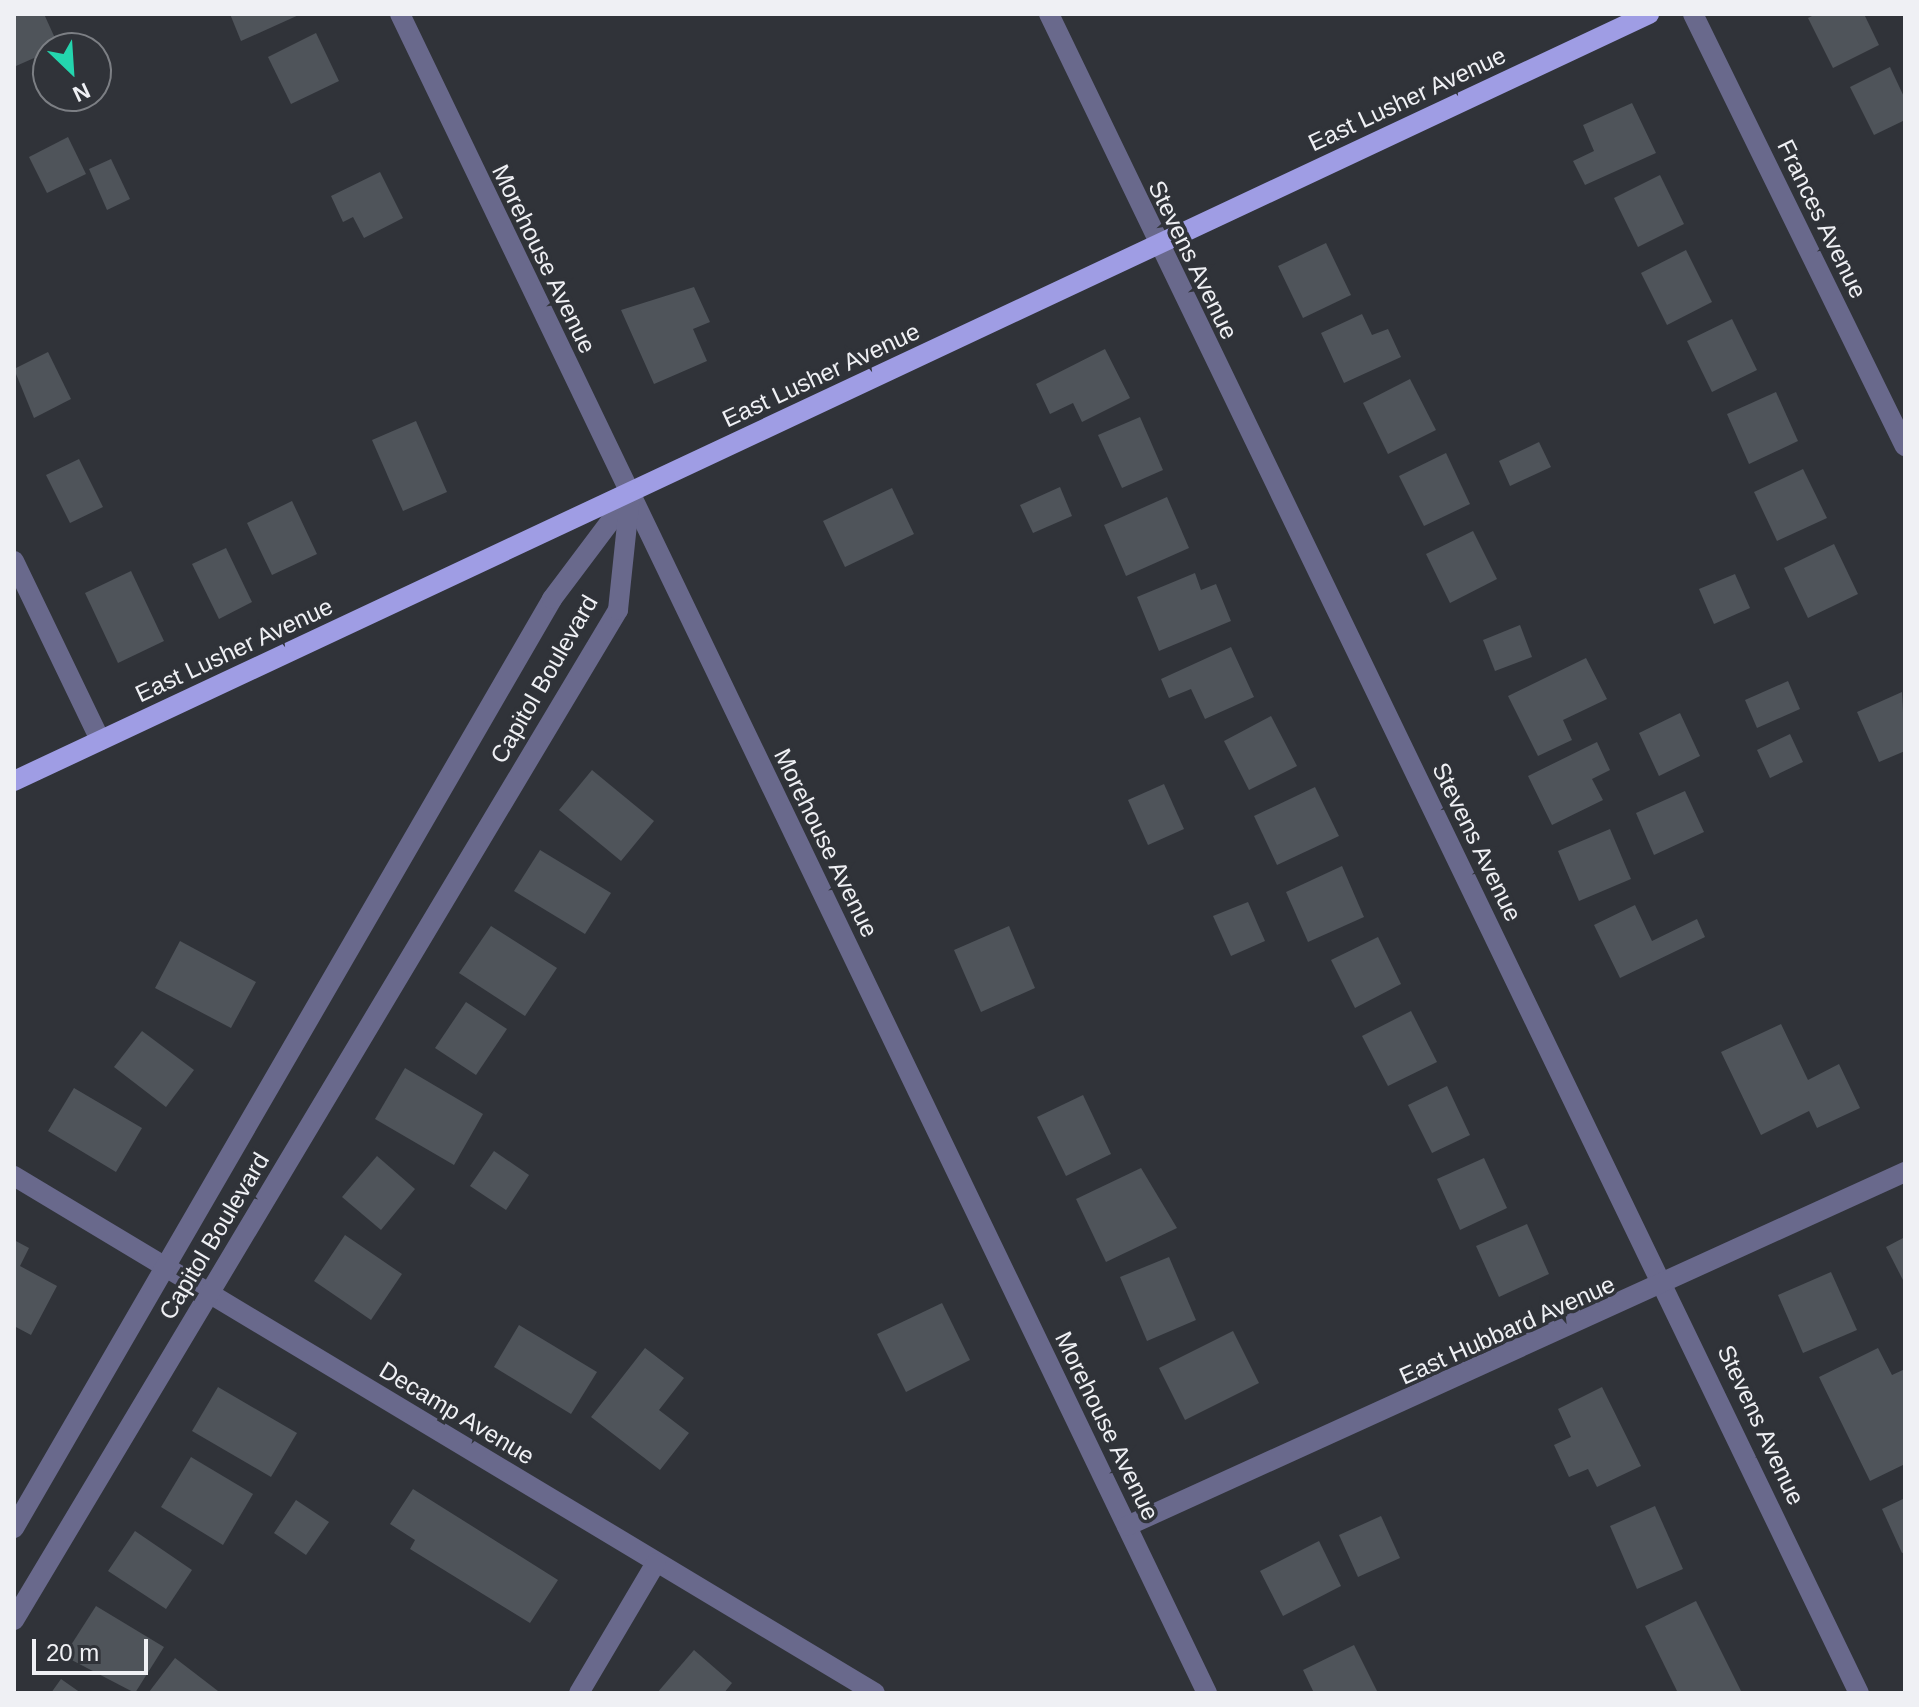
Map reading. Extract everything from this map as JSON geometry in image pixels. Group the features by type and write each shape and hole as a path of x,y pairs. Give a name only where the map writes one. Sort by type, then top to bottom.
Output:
{"main road":[{"name":"East Lusher Avenue","path":"14,781 630,495 1649,14"}],"street":[{"name":"Morehouse Avenue","path":"400,14 1207,1693"},
{"name":"Stevens Avenue","path":"1049,14 1156,245 1666,1286 1859,1693"},
{"name":"Frances Avenue","path":"1693,14 1905,446"},
{"name":"Capitol Boulevard","path":"14,1528 552,599 630,495"},
{"name":"Capitol Boulevard","path":"14,1620 618,610 630,495"},
{"path":"14,561 100,740"},
{"name":"East Hubbard Avenue","path":"1127,1526 1666,1286 1905,1172"},
{"name":"Decamp Avenue","path":"14,1176 875,1693"},
{"path":"579,1693 656,1563"}],"building":[{"path":"14,14 44,14 52,32 32,32 32,59 16,66"},
{"path":"230,14 301,14 241,41"},
{"path":"1816,14 1864,14 1879,45 1833,68 1808,18"},
{"path":"316,33 339,81 291,104 268,57"},
{"path":"1890,67 1905,99 1905,120 1874,135 1850,87"},
{"path":"1632,103 1656,153 1585,185 1573,161 1594,151 1583,125"},
{"path":"68,137 86,174 47,193 29,157"},
{"path":"111,159 130,199 107,210 89,169"},
{"path":"380,172 403,218 364,238 353,217 343,222 331,196"},
{"path":"1660,175 1684,224 1638,247 1614,198"},
{"path":"1326,243 1351,295 1303,318 1278,266"},
{"path":"1686,250 1712,302 1667,325 1641,273"},
{"path":"694,287 710,322 693,329 707,361 654,384 621,310"},
{"path":"1362,314 1372,335 1388,329 1401,357 1344,383 1321,333"},
{"path":"1732,319 1757,370 1712,392 1687,341"},
{"path":"1105,349 1130,398 1082,422 1073,403 1050,414 1036,384"},
{"path":"48,352 71,399 34,418 14,369"},
{"path":"1410,379 1436,430 1388,454 1363,403"},
{"path":"1776,392 1798,441 1749,464 1727,414"},
{"path":"1140,417 1163,470 1122,488 1098,435"},
{"path":"416,421 447,492 403,511 372,440"},
{"path":"1539,442 1551,467 1510,486 1499,461"},
{"path":"1446,453 1470,504 1424,526 1399,476"},
{"path":"79,459 103,507 70,523 46,475"},
{"path":"1803,469 1827,518 1777,541 1754,492"},
{"path":"1060,487 1072,516 1033,533 1020,505"},
{"path":"892,488 914,534 845,567 823,521"},
{"path":"1167,497 1189,548 1126,576 1104,525"},
{"path":"292,501 317,554 272,575 247,523"},
{"path":"1473,531 1497,579 1450,603 1426,554"},
{"path":"1834,544 1858,594 1808,618 1784,568"},
{"path":"226,548 252,602 219,619 192,564"},
{"path":"131,571 164,641 118,663 85,593"},
{"path":"1195,573 1201,590 1216,584 1231,621 1159,651 1137,597"},
{"path":"1735,574 1750,608 1714,624 1699,589"},
{"path":"1520,625 1532,657 1495,671 1483,640"},
{"path":"1231,647 1254,697 1205,719 1191,689 1169,698 1161,679"},
{"path":"1586,658 1607,699 1563,720 1572,740 1538,756 1508,696"},
{"path":"1788,681 1800,709 1757,728 1745,700"},
{"path":"1902,692 1905,751 1879,762 1857,712"},
{"path":"1680,713 1700,756 1659,776 1639,733"},
{"path":"1271,716 1297,766 1249,790 1224,741"},
{"path":"1790,734 1803,762 1770,778 1757,750"},
{"path":"1597,742 1610,770 1592,779 1603,800 1552,825 1528,776"},
{"path":"592,770 654,821 621,861 559,810"},
{"path":"1164,784 1184,829 1148,845 1128,800"},
{"path":"1315,787 1339,836 1277,865 1254,816"},
{"path":"1685,791 1704,832 1654,855 1636,813"},
{"path":"1610,829 1631,879 1579,901 1558,851"},
{"path":"540,850 611,893 585,934 514,891"},
{"path":"1342,866 1364,917 1308,942 1286,892"},
{"path":"1248,902 1265,941 1231,956 1213,916"},
{"path":"1635,905 1652,941 1697,919 1705,937 1620,978 1594,925"},
{"path":"491,926 557,968 525,1016 459,973"},
{"path":"1009,926 1035,988 981,1012 954,950"},
{"path":"1378,937 1401,984 1355,1008 1331,960"},
{"path":"180,941 256,982 231,1028 155,988"},
{"path":"466,1002 507,1029 476,1075 435,1048"},
{"path":"1411,1011 1437,1062 1388,1086 1362,1036"},
{"path":"1781,1024 1808,1080 1839,1064 1860,1108 1817,1128 1809,1111 1761,1135 1721,1052"},
{"path":"142,1031 194,1070 166,1107 114,1067"},
{"path":"405,1068 483,1114 454,1165 375,1119"},
{"path":"1447,1086 1470,1135 1432,1153 1408,1105"},
{"path":"74,1088 142,1128 116,1172 48,1131"},
{"path":"1083,1095 1111,1154 1066,1176 1037,1117"},
{"path":"494,1151 529,1175 506,1210 470,1186"},
{"path":"377,1156 415,1189 381,1230 342,1197"},
{"path":"1484,1158 1507,1208 1460,1230 1437,1179"},
{"path":"1141,1168 1177,1228 1106,1262 1076,1199"},
{"path":"1527,1224 1549,1274 1499,1297 1476,1246"},
{"path":"345,1235 402,1274 371,1320 314,1281"},
{"path":"1905,1237 1905,1284 1886,1247"},
{"path":"14,1240 29,1248 20,1266 57,1286 31,1335 14,1326"},
{"path":"1169,1257 1196,1320 1147,1341 1120,1277"},
{"path":"1831,1272 1857,1330 1803,1353 1778,1295"},
{"path":"942,1303 970,1360 906,1392 877,1334"},
{"path":"519,1325 597,1372 571,1414 494,1367"},
{"path":"1233,1331 1259,1383 1185,1420 1159,1368"},
{"path":"645,1348 684,1378 659,1410 689,1433 660,1470 591,1417"},
{"path":"1878,1348 1892,1375 1905,1369 1905,1464 1870,1481 1819,1377"},
{"path":"218,1387 297,1433 271,1477 192,1431"},
{"path":"1602,1387 1641,1466 1597,1487 1588,1469 1569,1477 1554,1445 1571,1437 1558,1409"},
{"path":"191,1457 253,1494 223,1545 161,1507"},
{"path":"413,1489 558,1580 530,1623 410,1549 415,1540 390,1524"},
{"path":"1905,1498 1905,1552 1902,1553 1882,1509"},
{"path":"296,1500 329,1522 306,1555 274,1533"},
{"path":"1655,1506 1683,1569 1637,1589 1610,1526"},
{"path":"1381,1516 1400,1558 1358,1577 1339,1535"},
{"path":"135,1531 192,1570 166,1609 108,1571"},
{"path":"1319,1541 1341,1586 1283,1616 1260,1571"},
{"path":"1696,1601 1742,1693 1678,1693 1645,1626"},
{"path":"96,1606 164,1647 135,1693 64,1656"},
{"path":"1354,1645 1378,1693 1314,1693 1303,1670"},
{"path":"694,1650 732,1683 724,1693 657,1693"},
{"path":"175,1658 218,1691 149,1692"},
{"path":"61,1679 81,1693 51,1693"}]}
